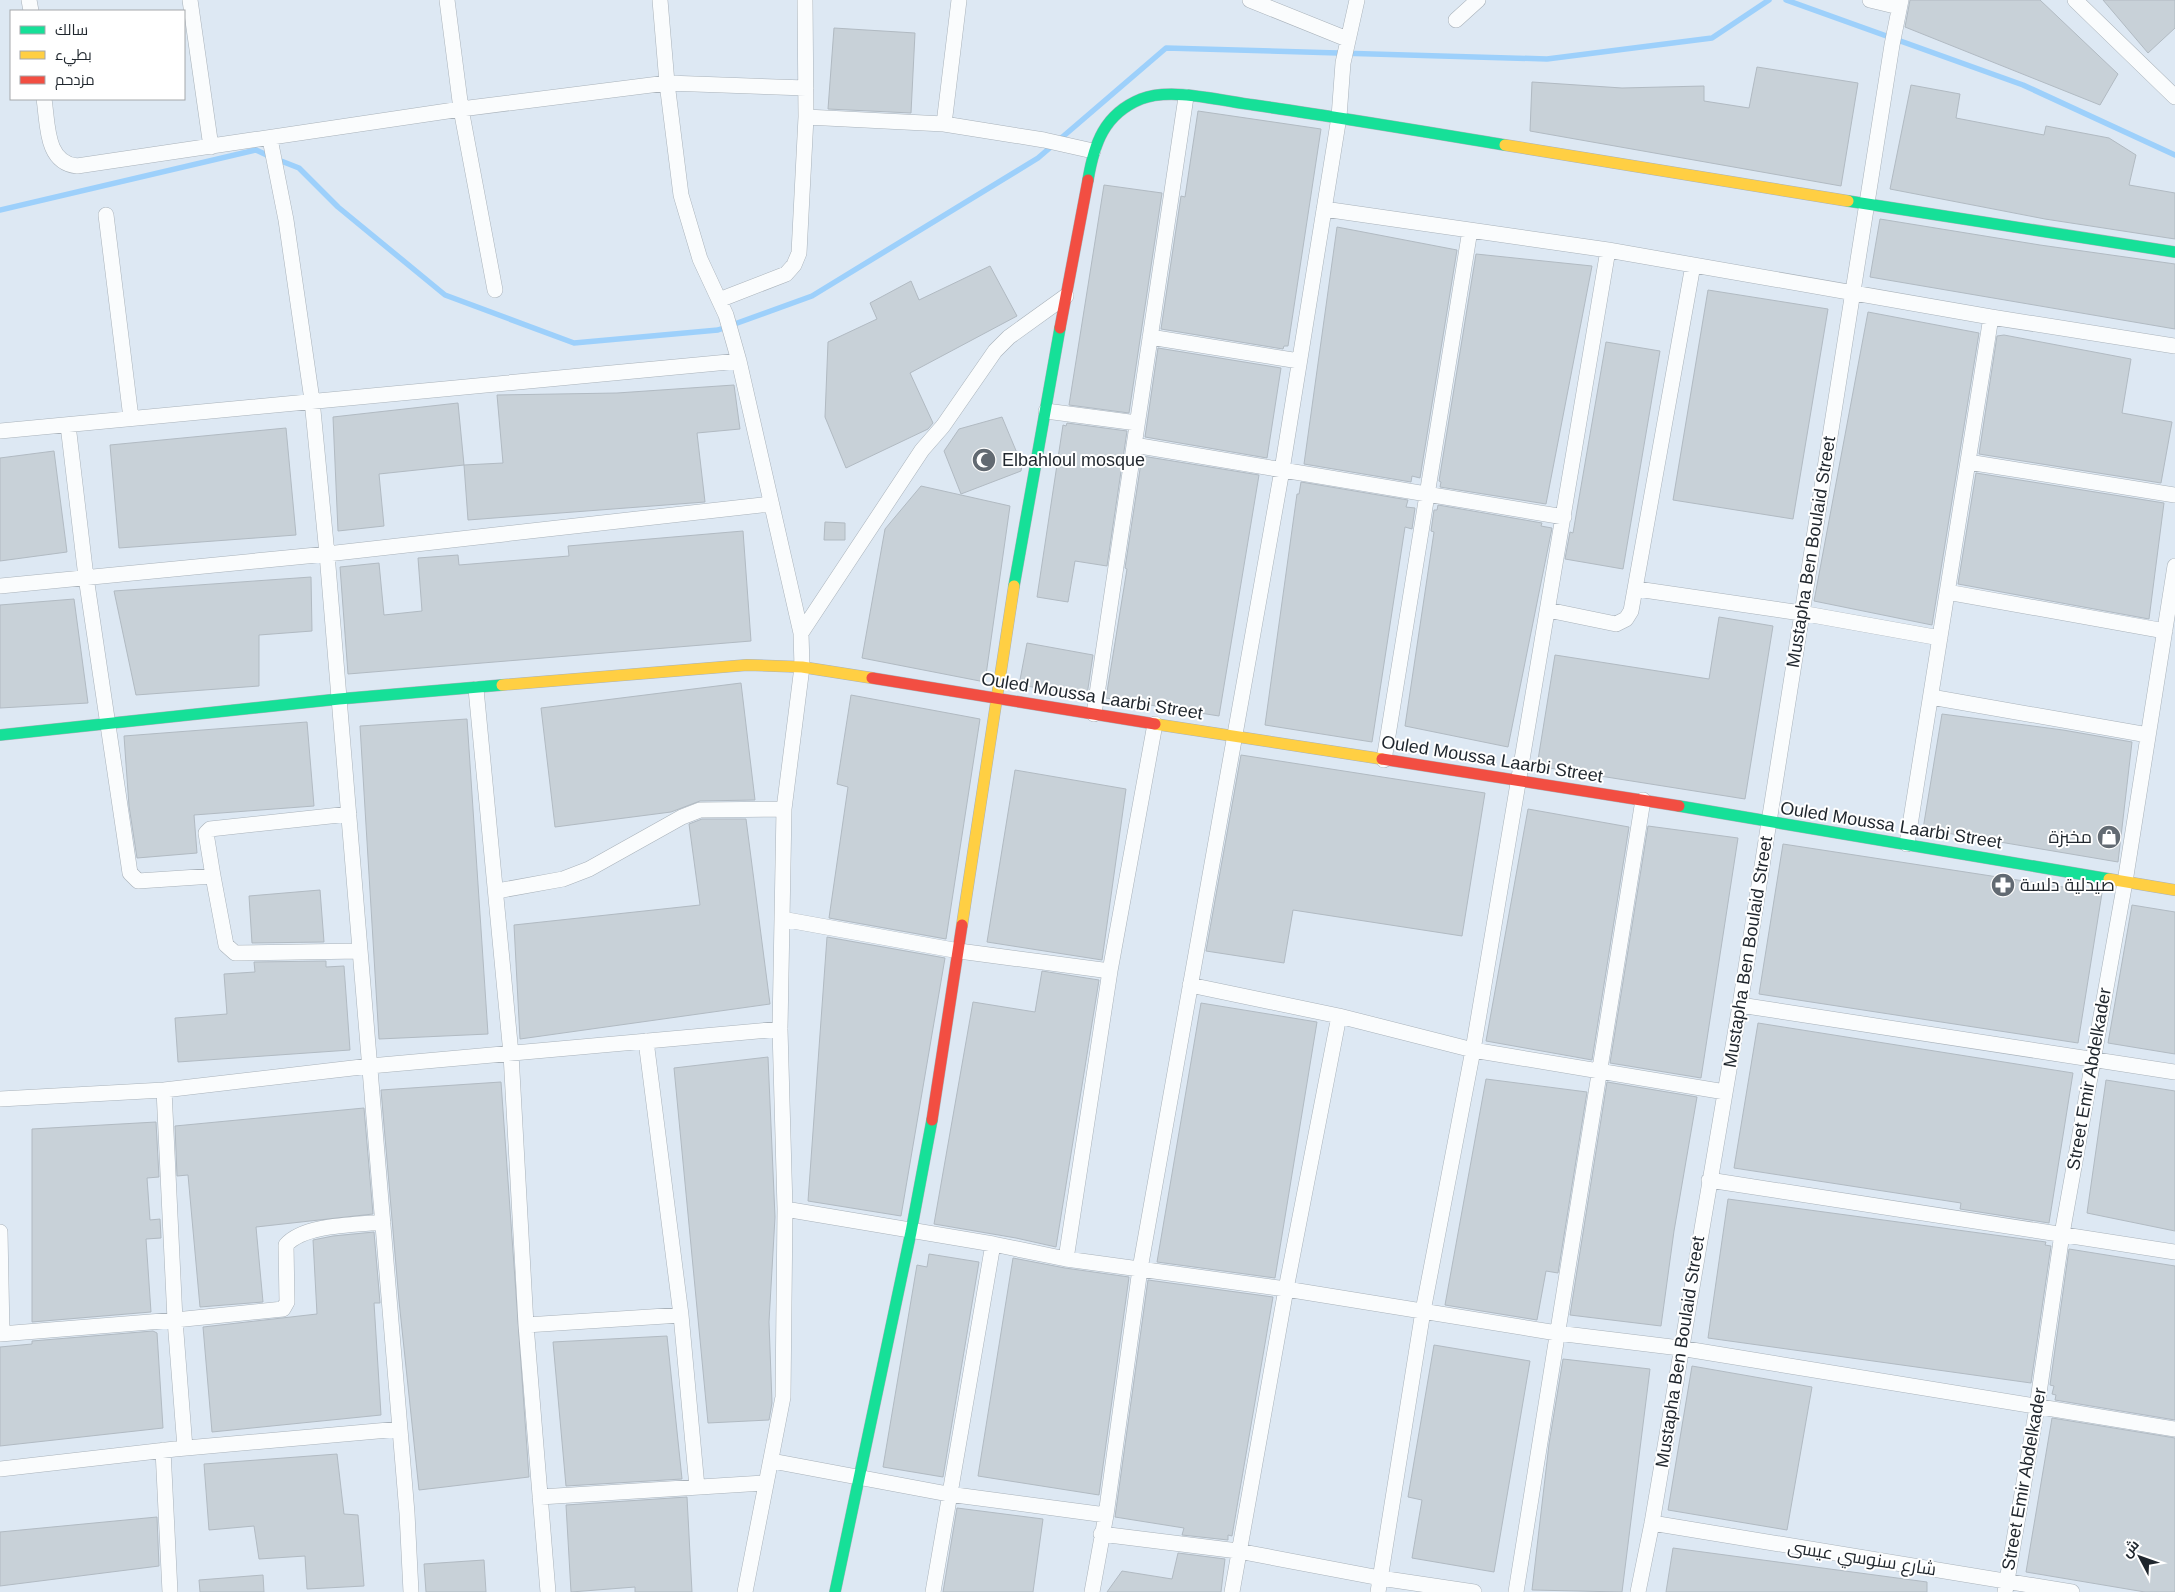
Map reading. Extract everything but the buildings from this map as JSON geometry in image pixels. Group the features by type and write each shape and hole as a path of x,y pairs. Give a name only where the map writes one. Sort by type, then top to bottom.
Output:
{"street":[{"path":"190,0 212,147"},
{"path":"447,0 461,109 495,290"},
{"path":"660,0 667,83 681,195 700,259 726,316 739,361 770,504 801,633 802,667 784,808 780,1029 785,1209 783,1397 772,1461 764,1483 745,1592"},
{"path":"719,300 786,274 794,265 799,253 806,117 805,0"},
{"path":"944,124 959,0"},
{"path":"1250,0 1348,38"},
{"path":"1092,1592 1101,1534 1106,1515 1140,1269 1233,737 1282,470 1339,116 1348,38 1357,0"},
{"path":"1456,20 1478,0"},
{"path":"1870,0 1900,4"},
{"path":"2075,0 2175,98"},
{"name":"Mustapha Ben Boulaid Street","path":"1638,1592 1652,1523 1680,1348 1740,1005 1866,205 1900,4"},
{"path":"44,100 52,151 70,166 270,139 461,109 667,83 806,88"},
{"path":"836,1592 857,1477 911,1231 959,951 996,698 1066,296 1096,138 1106,125 1136,101 1153,95 1186,97 1339,116 1866,205 2175,252"},
{"path":"1094,714 1186,97"},
{"path":"806,117 944,124 1044,140 1093,151"},
{"path":"270,139 286,220 312,400 327,554 408,1513 411,1592"},
{"path":"1324,209 1608,250 1991,317 2175,346"},
{"path":"106,215 131,418"},
{"path":"1384,760 1470,230"},
{"path":"1379,1585 1423,1311 1473,1050 1608,250"},
{"path":"1548,610 1616,624 1626,619 1631,611 1637,589 1693,265"},
{"path":"801,633 922,450 942,426 995,351 1009,337 1066,296"},
{"path":"1906,844 1991,317"},
{"path":"1150,337 1299,361"},
{"path":"0,431 739,361"},
{"path":"1046,411 1137,423"},
{"path":"68,425 86,577 130,873 138,881 213,876"},
{"path":"1134,445 1564,517"},
{"path":"1968,462 2175,495"},
{"path":"0,586 327,554 770,504"},
{"name":"Street Emir Abdelkader","path":"2006,1587 2037,1407 2062,1234 2125,882 2175,566"},
{"path":"1637,589 1801,613 1940,638"},
{"path":"1947,592 2165,631"},
{"name":"Ouled Moussa Laarbi Street","path":"0,735 339,699 746,665 802,667 1233,737 1518,779 2175,890"},
{"path":"476,689 497,891 511,1054 526,1325 548,1592"},
{"path":"1931,697 2148,735"},
{"path":"1066,1259 1110,971 1155,724"},
{"path":"1516,1592 1644,800"},
{"path":"497,891 563,879 589,870 682,817 700,810 784,808"},
{"path":"349,814 210,829 206,833 219,917 226,945 230,950 235,952 360,951"},
{"path":"782,920 959,951 1110,971"},
{"path":"1190,985 1339,1016 1473,1050 1725,1092"},
{"path":"1740,1005 2175,1072"},
{"path":"1232,1592 1286,1289 1339,1016"},
{"path":"0,1099 164,1090 370,1066 780,1029"},
{"path":"646,1041 680,1315 697,1487"},
{"path":"164,1090 175,1320 185,1448"},
{"path":"1709,1180 2175,1252"},
{"path":"785,1209 993,1244 1066,1259 1286,1289 1557,1333 1680,1348 2175,1429"},
{"path":"0,1232 1,1334 283,1309 287,1302 286,1245 292,1238 307,1231 383,1222"},
{"path":"933,1592 948,1494 993,1244"},
{"path":"526,1325 680,1315"},
{"path":"0,1469 163,1450 400,1429"},
{"path":"163,1450 170,1592"},
{"path":"772,1461 948,1494 1106,1515"},
{"path":"540,1497 764,1483"},
{"name":"شارع سنوسي عيسى","path":"1652,1523 2006,1587 2072,1592"},
{"path":"1101,1534 1238,1550 1379,1585 1474,1592"}],"waterway":[{"path":"276,159 299,168 338,207 445,295 574,343 718,330 812,296 1038,158 1166,48 1547,59 1712,38 1769,0"},
{"path":"1786,0 2023,85 2175,155"},
{"path":"0,210 256,150 269,156"}],"traffic: fast":[{"path":"1088,180 1098,143 1103,132 1118,113 1128,105 1141,99 1167,94 1212,98 1505,145"},
{"path":"1848,201 2175,252"},
{"path":"1014,586 1060,328"},
{"path":"0,735 339,699 502,685"},
{"path":"1679,806 2109,879"},
{"path":"835,1592 911,1232 932,1120"}],"traffic: slow":[{"path":"1505,145 1848,201"},
{"path":"962,925 1014,586"},
{"path":"502,685 747,665 802,667 872,678"},
{"path":"1155,724 1382,759"},
{"path":"2109,879 2175,890"}],"traffic: jam":[{"path":"1060,328 1088,180"},
{"path":"872,678 1155,724"},
{"path":"1382,759 1679,806"},
{"path":"932,1120 962,925"}],"place":[{"name":"Elbahloul mosque","path":"984,460"},
{"name":"مخبزة","path":"2109,837"},
{"name":"صيدلية دلسة","path":"2003,885"}]}
